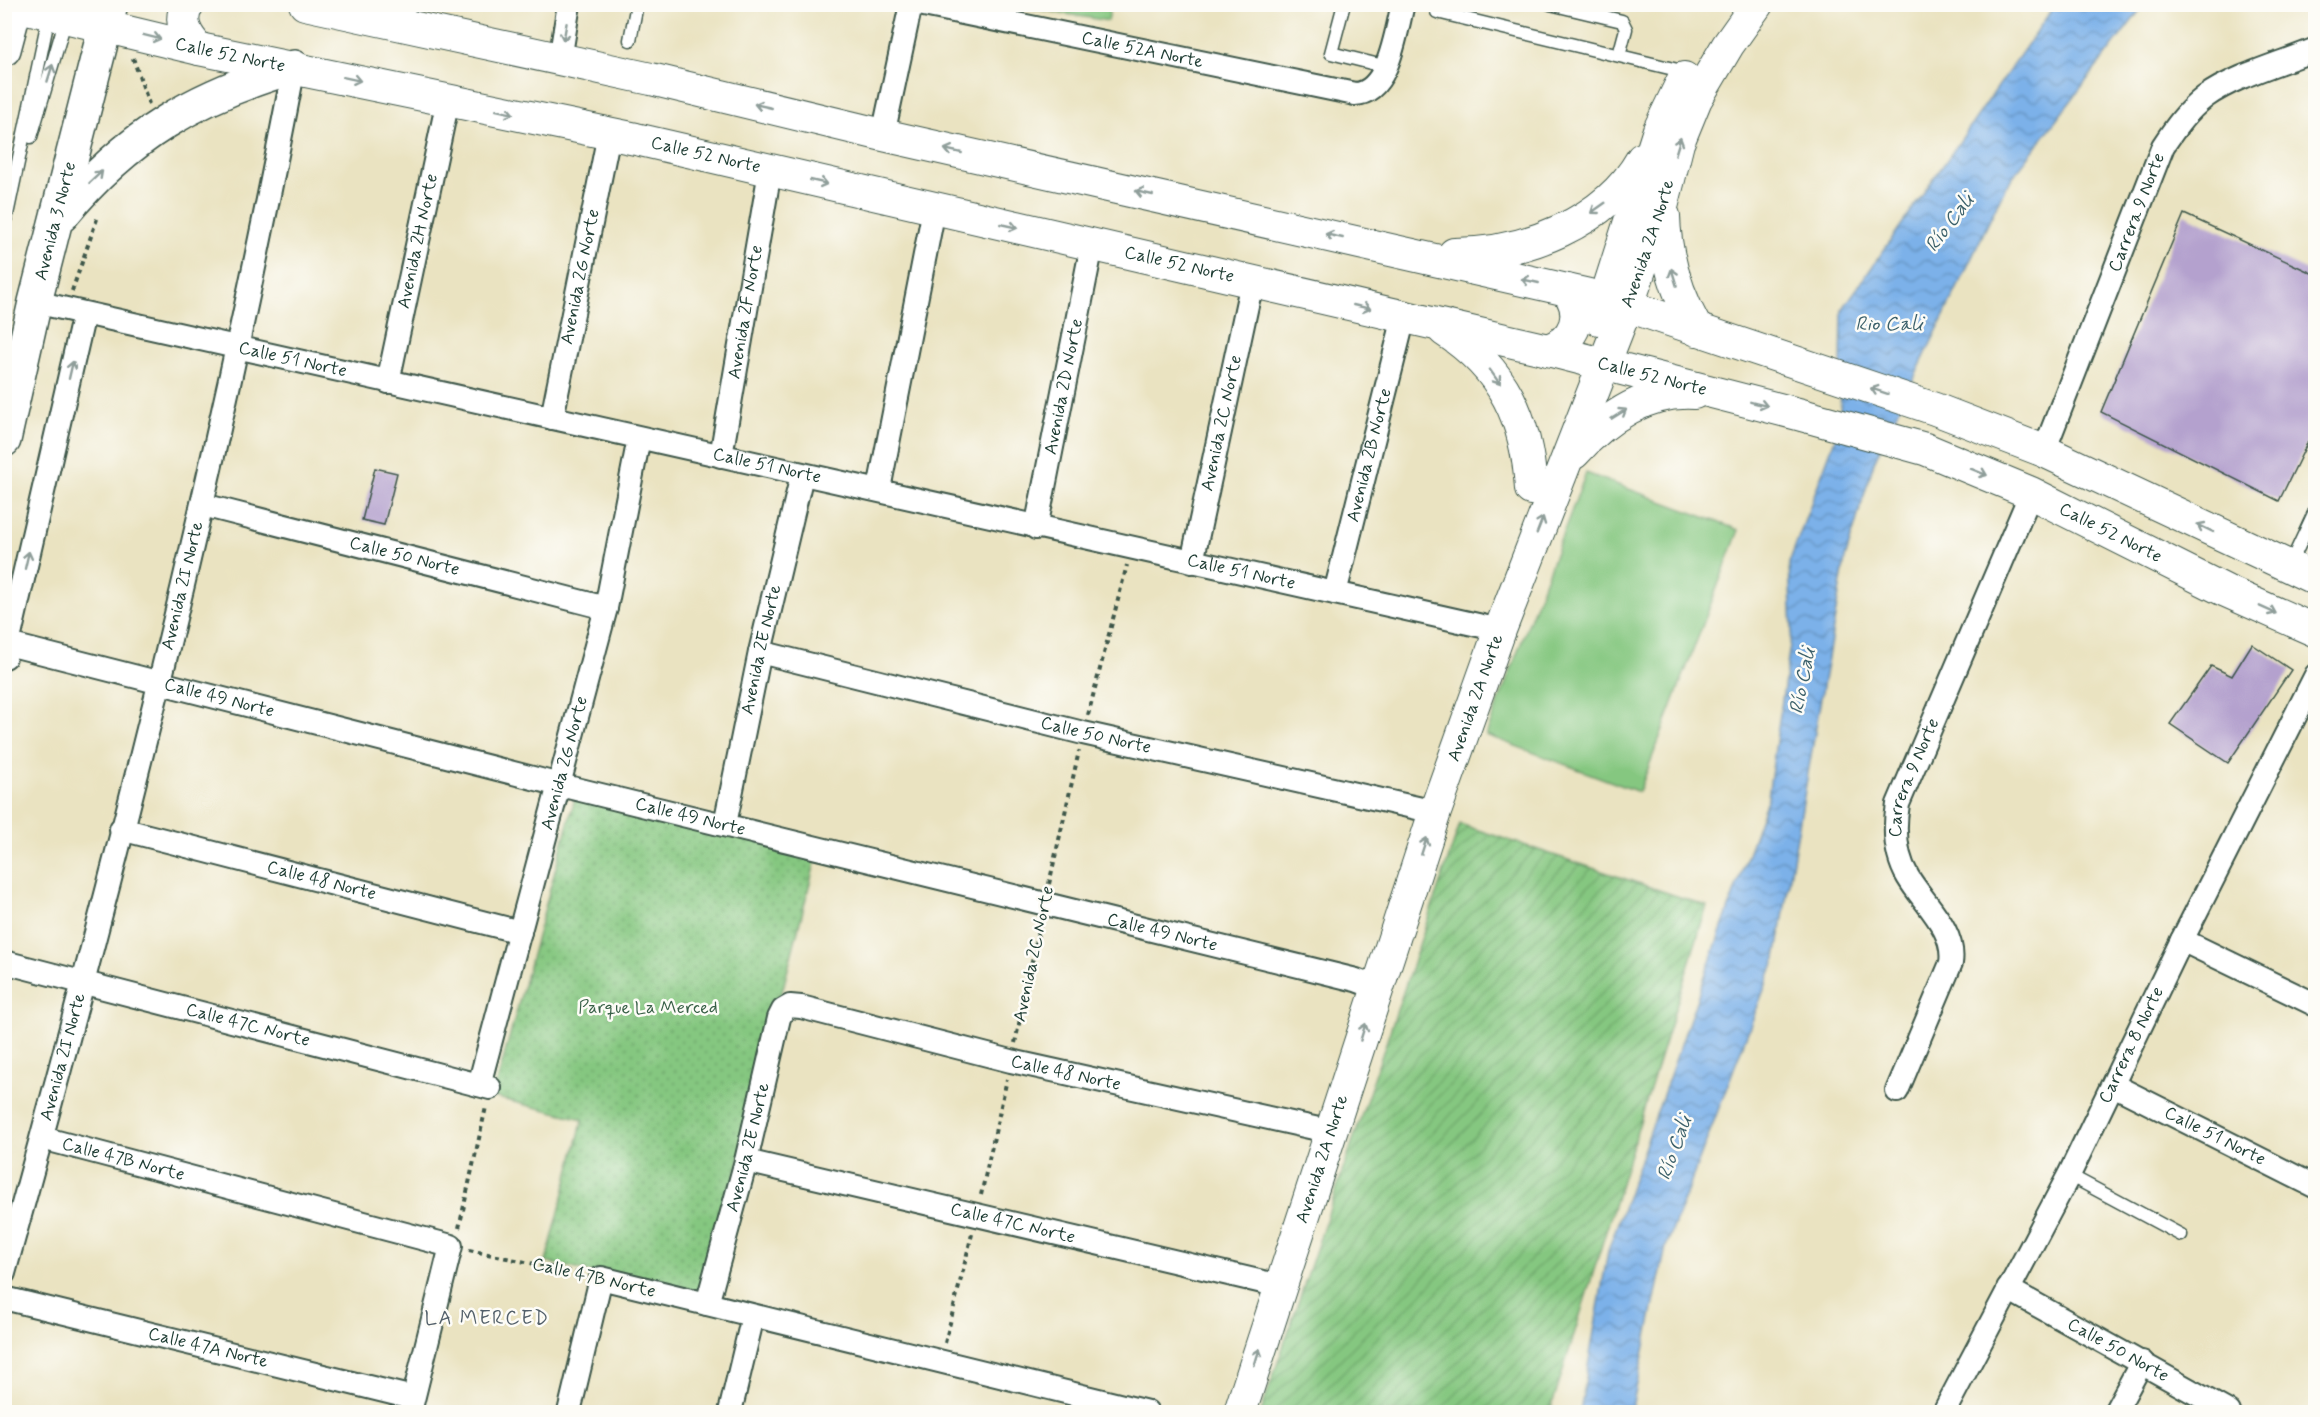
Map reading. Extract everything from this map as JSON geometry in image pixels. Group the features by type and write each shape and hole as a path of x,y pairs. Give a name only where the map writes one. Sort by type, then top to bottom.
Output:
{"main road":[{"path":"188,4 183,24 188,38 199,49"},
{"name":"Avenida 2A Norte","path":"1619,308 1659,130 1687,72 1731,4"},
{"name":"Avenida 2A Norte","path":"1217,1413 1270,1284 1323,1129 1367,984 1425,810 1543,489 1594,362 1663,203 1678,143 1696,99 1728,45 1757,4"},
{"path":"4,49 14,5"},
{"name":"Calle 52 Norte","path":"14,5 59,10 115,21 199,49 609,134 934,208 1548,350 1798,414 1925,449 2031,493 2226,591 2316,631"},
{"path":"322,7 1391,248 1567,290 1619,308 1711,334 1935,409 2044,451 2302,573"},
{"name":"Avenida 3 Norte","path":"4,440 62,308 57,220 115,21"},
{"path":"57,220 88,184 123,152 161,123 212,96 248,81 294,67"},
{"path":"1391,248 1430,254 1469,254 1509,248 1546,236 1582,219 1613,197 1636,170 1659,130"},
{"path":"1663,203 1668,256 1684,307 1711,334"},
{"path":"1548,350 1567,339 1577,320 1573,298 1567,290"},
{"path":"1436,325 1464,343 1487,366 1507,393 1521,423 1529,456 1543,489 1596,429 1625,409 1656,397 1689,392 1721,394"},
{"path":"2226,591 2221,574 2224,562 2233,554 2252,551"},
{"name":"Avenida 2A Norte","path":"1240,1413 1270,1284"}],"street":[{"path":"560,60 569,4"},
{"path":"883,135 911,4"},
{"name":"Calle 52A Norte","path":"919,4 1355,94 1366,94 1387,67"},
{"path":"1387,67 1403,4"},
{"name":"Carrera 9 Norte","path":"2044,451 2163,146 2179,122 2206,97 2233,83 2316,49"},
{"name":"Avenida 2I Norte","path":"4,1273 42,1138 161,683 238,346 294,67"},
{"name":"Avenida 2H Norte","path":"388,382 448,100"},
{"name":"Avenida 2G Norte","path":"552,418 609,134"},
{"name":"Avenida 2F Norte","path":"721,456 770,171"},
{"path":"879,489 934,208"},
{"name":"Avenida 2D Norte","path":"1036,528 1092,245"},
{"name":"Avenida 2C Norte","path":"1192,562 1252,282"},
{"name":"Calle 51 Norte","path":"62,308 802,475 879,489 1036,528 1491,628"},
{"name":"Avenida 3 Norte","path":"6,648 62,308"},
{"name":"Avenida 2B Norte","path":"1335,593 1404,317"},
{"name":"Avenida 2G Norte","path":"485,1087 520,932 606,608 639,438"},
{"name":"Avenida 2E Norte","path":"725,824 760,652 802,475"},
{"name":"Carrera 9 Norte","path":"1897,1091 1951,963 1953,948 1946,932 1907,876 1901,861 1896,832 1898,804 2031,493"},
{"name":"Calle 50 Norte","path":"203,505 606,608"},
{"name":"Calle 49 Norte","path":"6,648 161,683 560,785 1367,984"},
{"name":"Calle 50 Norte","path":"760,652 1083,733 1425,810"},
{"name":"Carrera 8 Norte","path":"1944,1413 2069,1175 2182,940 2316,675"},
{"name":"Calle 48 Norte","path":"121,829 520,932"},
{"path":"2182,940 2316,1005"},
{"name":"Calle 47C Norte","path":"4,962 485,1087"},
{"name":"Avenida 2E Norte","path":"707,1304 746,1161 779,1018 783,1010 790,1006 801,1006"},
{"name":"Calle 48 Norte","path":"801,1006 1011,1061 1323,1129"},
{"name":"Calle 51 Norte","path":"2113,1085 2316,1187"},
{"name":"Calle 47B Norte","path":"42,1138 453,1246"},
{"name":"Calle 47C Norte","path":"746,1161 1270,1284"},
{"path":"411,1405 453,1246"},
{"path":"569,1413 601,1278"},
{"name":"Calle 47B Norte","path":"601,1278 1148,1413"},
{"name":"Calle 50 Norte","path":"2008,1289 2142,1362 2229,1413"},
{"name":"Calle 47A Norte","path":"4,1298 411,1405"},
{"path":"730,1413 753,1316"},
{"path":"2115,1413 2142,1362"}],"lane":[{"path":"630,40 637,4"},
{"path":"1344,4 1331,54 1387,67"},
{"path":"1550,4 1622,21 1626,29 1619,55"},
{"path":"4,229 59,10"},
{"path":"9,210 59,10"},
{"path":"1437,12 1687,72"},
{"path":"2302,573 2316,509"},
{"path":"2069,1175 2181,1234"}],"path":[{"path":"115,21 150,106 161,123"},
{"path":"62,308 100,210"},
{"name":"Avenida 2C Norte","path":"941,1362 977,1215 1083,733 1131,548"},
{"path":"453,1246 485,1087"},
{"name":"Calle 47B Norte","path":"453,1246 601,1278"}],"green space":[{"path":"1111,4 1108,21 1011,5"},
{"path":"1586,473 1739,530 1639,792 1486,735"},
{"name":"Parque La Merced","path":"575,798 817,855 704,1298 546,1262 583,1119 493,1097"},
{"path":"1460,824 1707,906 1550,1412 1261,1412"}],"water":[{"name":"Rio Cali","path":"2055,5 2144,5 2006,186 1874,462 1845,559 1776,958 1666,1247 1631,1412 1580,1412 1608,1251 1768,797 1792,631 1789,563 1840,425 1842,310"}],"building":[{"path":"2184,214 2316,275 2316,425 2279,501 2101,412"},
{"path":"375,468 397,473 384,525 362,520"},
{"path":"2252,644 2291,670 2228,763 2170,724 2211,666 2232,676"}],"district":[{"name":"LA MERCED","path":"487,1318"}],"water label":[{"name":"Río Cali","path":"1950,223"},
{"name":"Río Cali","path":"1803,681"},
{"name":"Río Cali","path":"1675,1148"}]}
